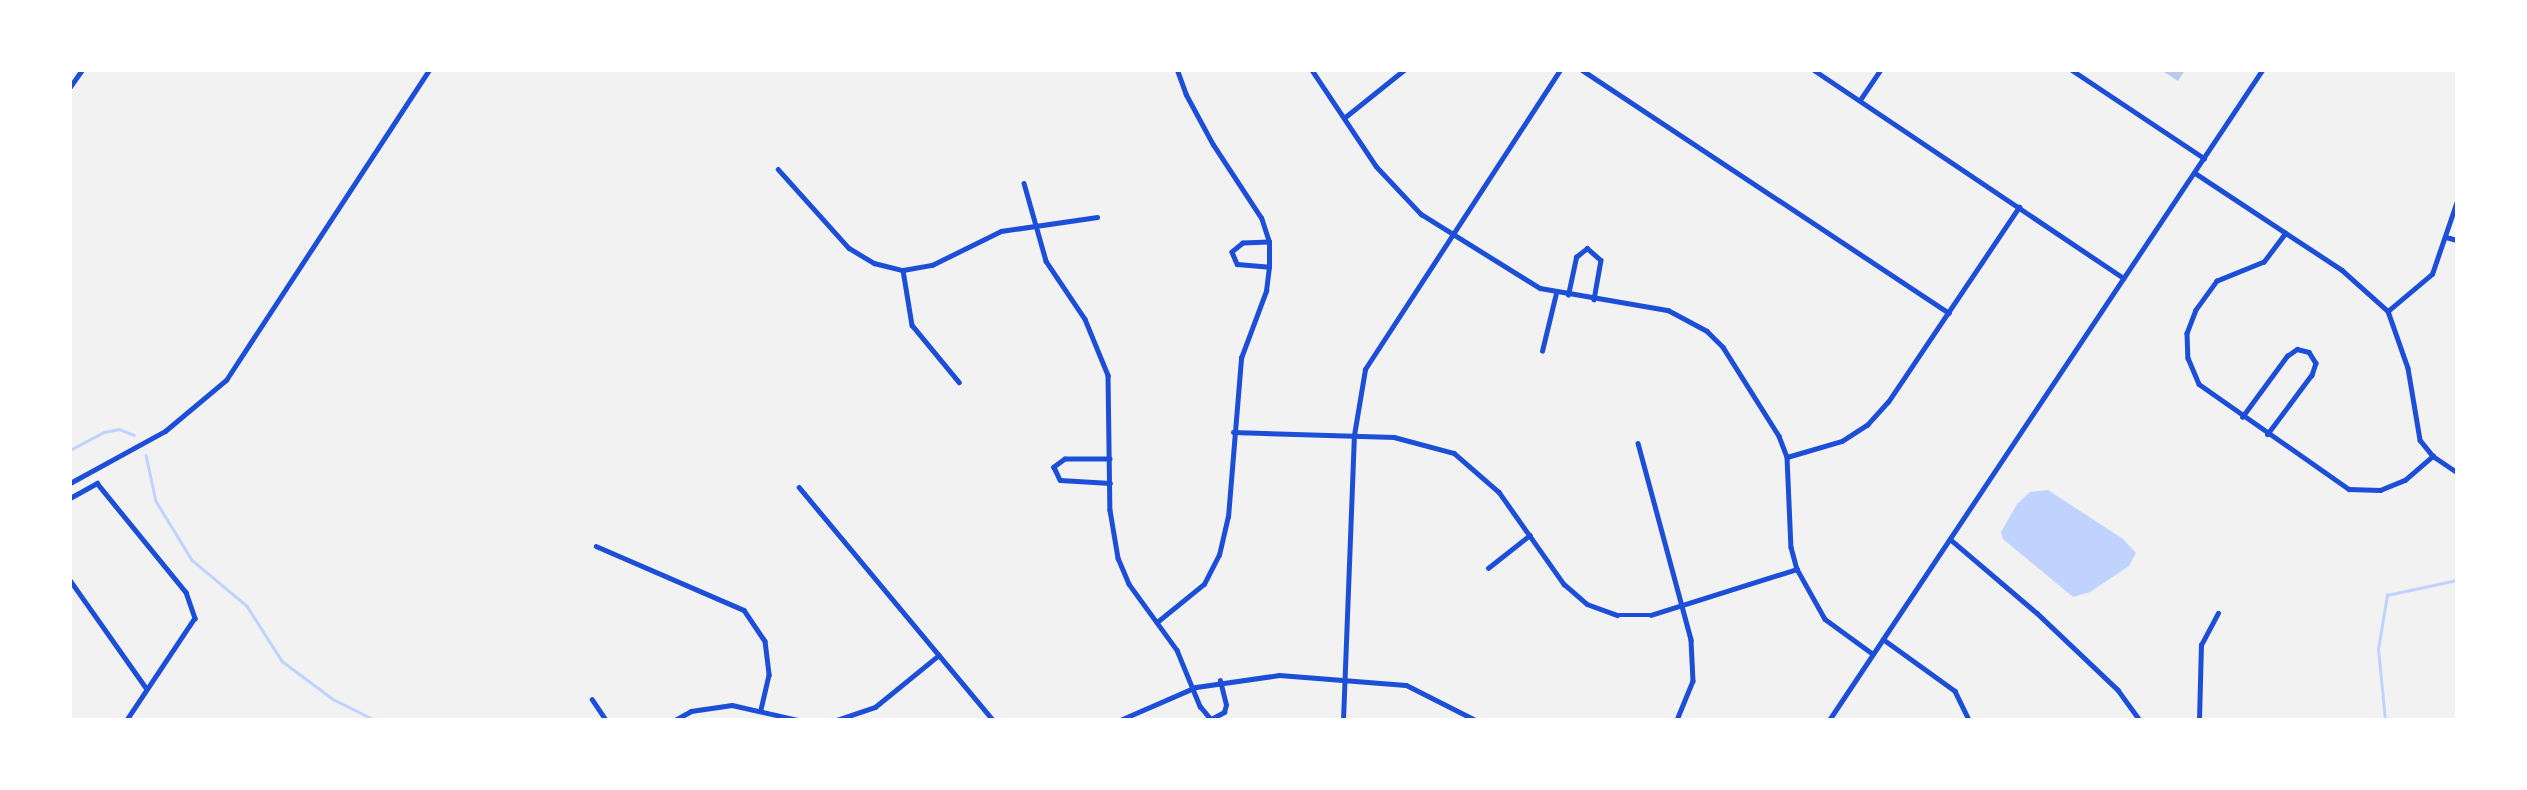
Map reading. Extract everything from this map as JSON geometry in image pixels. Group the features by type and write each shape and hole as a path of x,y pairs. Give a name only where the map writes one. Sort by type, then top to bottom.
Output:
{"street":[{"path":"70,87 82,70"},
{"path":"70,483 165,431 226,380 429,70"},
{"path":"1157,622 1204,584 1219,555 1228,517 1241,358 1266,291 1269,267 1269,242 1251,199 1185,95 1178,70"},
{"path":"1312,70 1402,198 1517,278 1556,293 1668,310 1707,331 1736,363 1787,457 1790,547 1797,569 1825,619 1873,654"},
{"path":"1344,118 1404,70"},
{"path":"1343,720 1354,435 1365,369 1451,233 1560,70"},
{"path":"1582,70 1949,313"},
{"path":"1814,70 2124,278"},
{"path":"1860,100 1880,70"},
{"path":"2073,70 2204,158"},
{"path":"1829,720 2262,70"},
{"path":"2321,70 2341,70"},
{"path":"778,169 849,248 874,263 903,270 932,265 989,236 1032,224 1097,217"},
{"path":"2195,173 2367,288 2388,311 2408,368 2420,440 2433,456 2457,472"},
{"path":"1024,183 1032,224 1046,261 1085,319 1103,357 1111,395 1112,532 1118,558 1129,584 1157,622 1196,687 1205,715 1217,717 1226,705 1220,681"},
{"path":"2388,311 2432,274 2457,201"},
{"path":"1787,457 1842,441 1867,425 1888,402 2019,207"},
{"path":"2286,233 2264,262 2217,281 2196,310 2187,333 2188,358 2199,384 2242,417 2349,489 2380,490 2405,480 2433,456"},
{"path":"2446,237 2457,240"},
{"path":"1269,242 1243,243 1232,252 1237,264 1269,267"},
{"path":"1568,295 1576,257 1587,248 1601,260 1594,299"},
{"path":"903,270 912,325 959,382"},
{"path":"1542,351 1556,293"},
{"path":"2242,417 2287,356 2297,349 2309,352 2316,363 2312,375 2268,434"},
{"path":"1233,432 1354,435 1425,442 1454,453 1499,492 1564,584 1587,604 1637,617 1683,606 1797,569"},
{"path":"1638,443 1692,640 1693,681 1677,720"},
{"path":"1110,459 1065,459 1054,467 1060,480 1110,483"},
{"path":"70,498 97,483 186,592 195,618 127,720"},
{"path":"799,487 993,720"},
{"path":"1488,568 1530,535"},
{"path":"1950,540 2037,613 2128,701 2140,720"},
{"path":"596,546 744,610 758,625 767,651 767,690 761,710"},
{"path":"70,580 148,689"},
{"path":"2199,720 2201,645 2218,613"},
{"path":"1883,639 1955,691 1969,720"},
{"path":"837,720 875,707 939,655"},
{"path":"1120,720 1196,687 1220,681 1279,675 1406,685 1475,720"},
{"path":"592,699 606,720"},
{"path":"675,720 691,711 720,705 761,710 798,720"}],"water":[{"path":"2048,490 2123,539 2136,553 2129,566 2090,592 2073,597 2003,539 2001,532 2017,504 2030,492"}],"building":[{"path":"2161,70 2185,70 2178,81"}],"waterway":[{"path":"70,450 104,432 119,429 134,435"},
{"path":"146,455 156,501 192,560 247,606 282,661 333,699 375,720"},
{"path":"2385,720 2378,649 2387,595 2457,580"}]}
